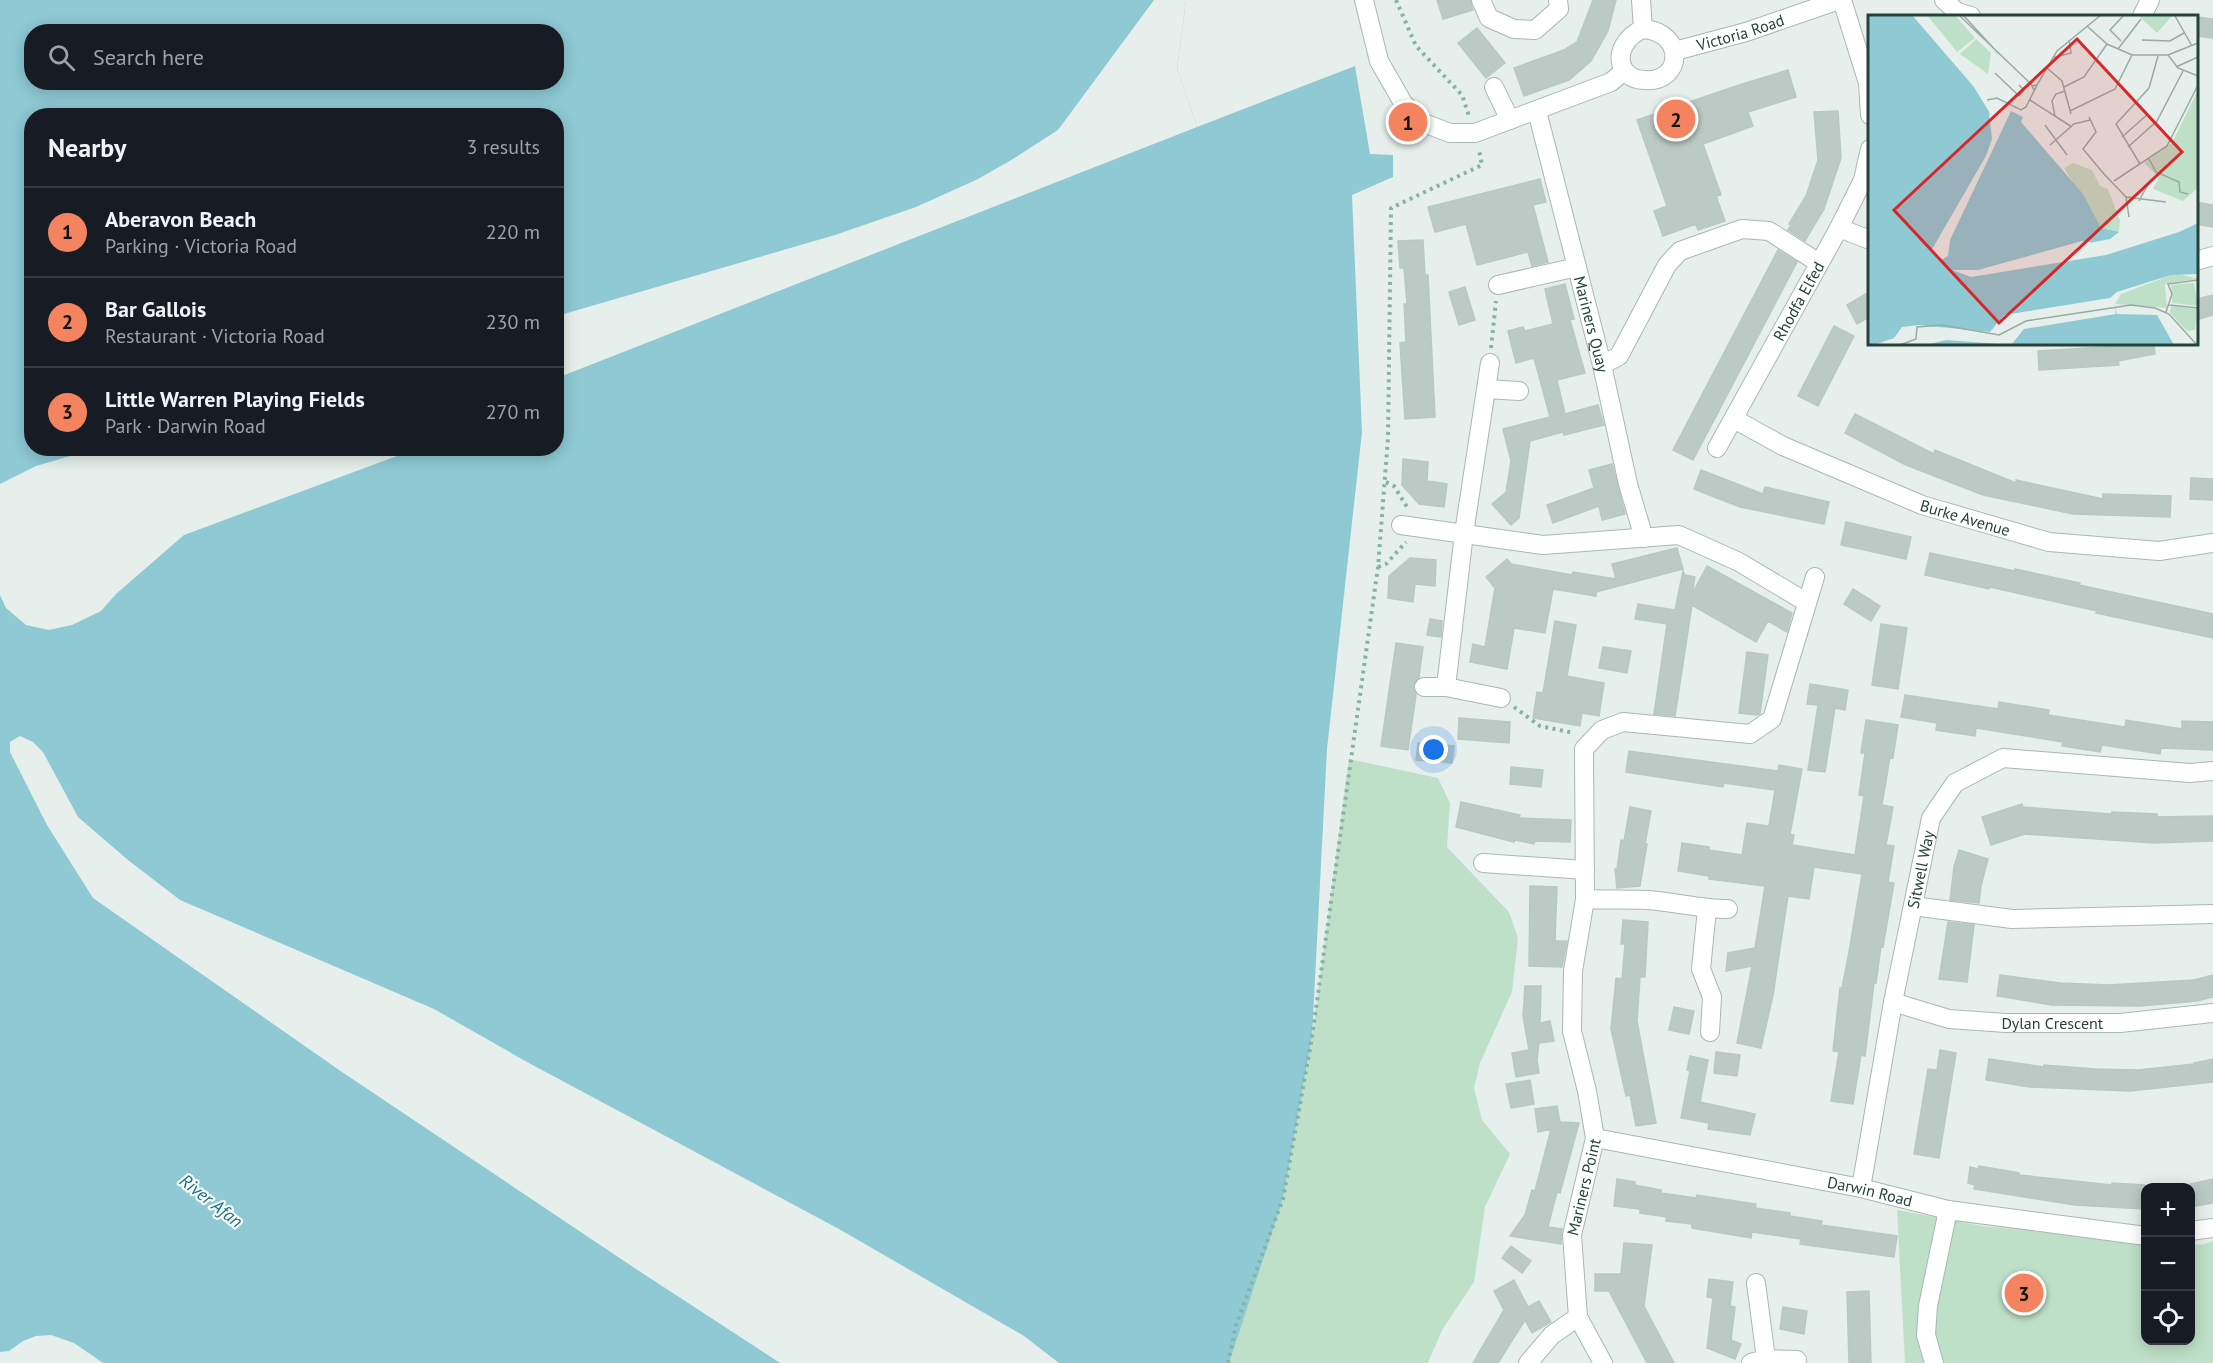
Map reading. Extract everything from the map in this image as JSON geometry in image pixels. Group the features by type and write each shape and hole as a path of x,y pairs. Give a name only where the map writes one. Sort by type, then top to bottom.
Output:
{"street":[{"path":"1364,0 1379,61 1403,104 1421,122 1450,133 1475,133 1611,82 1624,71 1621,55 1627,39 1643,29 1641,0"},
{"path":"1481,0 1489,18 1514,29 1535,30 1558,9 1558,0"},
{"path":"1841,0 1868,83"},
{"name":"Victoria Road","path":"1675,51 1746,33 1841,0"},
{"path":"1944,0 1957,12 1968,15"},
{"path":"2142,15 2150,0"},
{"name":"Victoria Road","path":"1624,71 1636,80 1652,81 1664,76 1673,66 1675,51 1669,40 1656,30 1643,29"},
{"path":"1494,87 1510,120"},
{"name":"Mariners Quay","path":"1537,111 1602,365 1628,484 1644,538"},
{"name":"Rhodfa Elfed","path":"1717,448 1839,228 1863,180 1868,154"},
{"path":"1839,228 1868,240"},
{"path":"1602,365 1619,356 1667,265 1680,251 1742,229 1769,231 1820,263"},
{"path":"2198,260 2213,256"},
{"path":"1498,285 1577,267"},
{"path":"1446,687 1464,533 1490,363"},
{"path":"1487,389 1519,391"},
{"name":"Burke Avenue","path":"1734,419 1783,446 1922,505 2049,542 2159,551 2213,543"},
{"path":"1401,525 1543,545 1679,535 1738,562 1806,602"},
{"path":"1602,730 1623,722 1750,734 1772,719 1815,577"},
{"path":"1424,687 1446,687 1501,698"},
{"name":"Mariners Point","path":"1602,730 1584,749 1585,899 1573,971 1572,1031 1587,1091 1595,1138 1572,1235 1578,1317 1603,1363"},
{"name":"Sitwell Way","path":"1861,1188 1893,1002 1931,818 1955,783 2003,758 2190,773 2213,771"},
{"path":"1483,863 1585,870"},
{"path":"1585,899 1647,900 1690,904 1707,909 1728,909"},
{"path":"1913,906 2012,919 2213,914"},
{"path":"1707,909 1701,969 1712,997 1710,1032"},
{"name":"Dylan Crescent","path":"1893,1002 1949,1018 2006,1023 2120,1023 2213,1013"},
{"name":"Darwin Road","path":"1595,1138 1861,1188 1948,1210 2141,1235"},
{"path":"1934,1363 1926,1335 1928,1306 1948,1210"},
{"path":"2195,1230 2213,1228"},
{"path":"1756,1283 1763,1337 1758,1361 1797,1360"},
{"path":"1528,1363 1552,1335 1578,1317"}],"path":[{"path":"1228,1363 1236,1325 1283,1199 1312,1037 1380,546 1388,438 1391,208 1482,165 1475,133 1462,95 1416,46 1396,0"},
{"path":"1490,363 1498,285"},
{"path":"1501,698 1540,726 1572,733 1602,730"}],"green space":[{"path":"1349,759 1438,778 1450,803 1447,847 1509,912 1518,938 1512,992 1480,1063 1474,1088 1482,1120 1510,1154 1485,1207 1474,1282 1442,1330 1428,1363 1228,1363 1283,1199 1312,1037"},
{"path":"1897,1210 1983,1226 2141,1243 2141,1345 2195,1345 2195,1244 2213,1241 2213,1363 1905,1363"}],"water":[{"name":"River Afan","path":"0,0 1186,0 1177,69 1197,127 1355,66 1370,154 1393,155 1393,177 1352,195 1362,432 1327,749 1312,1037 1283,1199 1229,1363 1017,1363 965,1331 980,1363 0,1363"}],"pier":[{"path":"1154,0 1186,0 1177,69 1197,127 564,375 564,314 835,235 916,207 978,179 1058,130"},
{"path":"70,456 397,456 184,535 116,594 101,611 72,625 49,630 26,625 6,608 0,595 0,484 36,466"},
{"path":"20,736 33,742 43,752 78,817 180,900 434,1009 527,1062 839,1229 1024,1336 1059,1363 1012,1363 971,1338 983,1363 780,1363 339,1070 93,898 47,825 10,752 10,742"},
{"path":"51,1335 74,1343 103,1363 0,1363 0,1352 9,1351 23,1341 36,1336"}],"building":[{"path":"1437,0 1470,0 1473,10 1443,19"},
{"path":"1593,0 1616,0 1608,31 1591,61 1569,80 1524,96 1514,68 1564,50 1577,42"},
{"path":"2198,17 2213,19 2213,38 2198,36"},
{"path":"1477,28 1505,63 1486,78 1458,43"},
{"path":"1788,70 1796,97 1748,112 1753,126 1703,144 1721,195 1716,196 1725,221 1698,230 1696,224 1663,236 1654,211 1667,206 1637,120"},
{"path":"1838,111 1841,158 1824,209 1805,241 1788,230 1791,225 1789,224 1806,196 1818,160 1814,112"},
{"path":"1540,179 1546,202 1533,205 1548,262 1532,266 1528,252 1477,265 1466,224 1435,232 1428,207"},
{"path":"2198,202 2213,205 2213,227 2198,224"},
{"path":"1423,240 1425,275 1428,275 1435,417 1405,419 1400,343 1406,342 1404,304 1407,304 1404,268 1400,268 1398,241"},
{"path":"1778,250 1797,262 1693,460 1673,450"},
{"path":"1565,284 1574,319 1570,320 1585,373 1557,380 1565,414 1598,405 1604,425 1564,435 1563,432 1530,441 1519,518 1511,525 1492,504 1506,492 1511,461 1503,429 1550,417 1534,358 1516,363 1508,331 1523,327 1525,331 1553,324 1545,289"},
{"path":"1465,287 1475,320 1459,325 1449,292"},
{"path":"1868,293 1868,318 1857,324 1847,305"},
{"path":"2213,295 2213,315 2198,319 2198,299"},
{"path":"1834,326 1854,336 1818,406 1798,396"},
{"path":"2154,345 2155,354 2118,361 2119,365 2039,370 2038,351"},
{"path":"1855,414 1934,454 1935,450 2016,483 2016,480 2103,499 2103,494 2171,496 2170,517 2073,514 1983,495 1906,465 1845,433"},
{"path":"1403,459 1428,462 1427,481 1447,484 1444,507 1419,504 1402,485"},
{"path":"1612,464 1625,514 1602,520 1599,506 1553,523 1547,505 1594,488 1589,470"},
{"path":"1701,470 1763,494 1765,487 1829,502 1824,524 1740,507 1694,489"},
{"path":"2191,478 2213,479 2213,500 2190,499"},
{"path":"1846,522 1911,537 1906,559 1841,545"},
{"path":"1677,548 1683,569 1596,592 1596,596 1553,589 1545,633 1514,628 1507,669 1470,662 1473,644 1485,647 1495,588 1486,577 1507,559 1511,564 1572,575 1573,572 1616,579 1612,564"},
{"path":"1930,553 2080,583 2079,585 2213,614 2213,638 1990,587 1989,589 1925,575"},
{"path":"1410,558 1436,560 1435,586 1415,584 1413,602 1388,598 1389,576"},
{"path":"1707,566 1792,613 1787,632 1768,621 1756,642 1692,605 1675,716 1654,714 1667,624 1635,619 1638,604 1675,610 1683,571 1685,575 1695,577 1692,594"},
{"path":"1853,589 1880,606 1871,621 1844,604"},
{"path":"1430,619 1442,621 1441,637 1427,635"},
{"path":"1555,621 1576,625 1567,676 1604,683 1599,716 1582,713 1580,726 1533,718 1537,692 1543,693"},
{"path":"1881,624 1907,628 1898,689 1872,685"},
{"path":"1396,643 1423,647 1419,677 1413,686 1416,695 1408,750 1381,746"},
{"path":"1603,647 1631,651 1627,673 1599,668"},
{"path":"1747,652 1768,655 1760,714 1757,715 1739,713"},
{"path":"1810,684 1848,690 1845,710 1835,708 1825,772 1808,770 1818,705 1807,704"},
{"path":"1905,695 1998,709 1999,702 2049,710 2048,715 2125,727 2126,720 2182,729 2182,721 2213,722 2213,750 2161,748 2160,754 2102,745 2100,752 2062,746 2063,742 1976,728 1975,736 1936,730 1937,723 1901,717"},
{"path":"1459,718 1510,722 1509,743 1458,739"},
{"path":"1866,720 1898,725 1882,805 1893,807 1886,845 1894,846 1888,882 1894,883 1876,983 1874,983 1865,1056 1861,1055 1853,1104 1831,1101 1839,1052 1833,1051 1840,988 1842,988 1849,952 1862,874 1814,867 1809,899 1788,896 1773,995 1761,1048 1737,1043 1752,966 1726,971 1728,953 1755,948 1765,886 1709,879 1709,876 1678,871 1682,843 1742,855 1747,823 1769,826 1775,790 1724,783 1723,787 1626,772 1629,751 1778,771 1779,765 1802,769 1790,834 1794,835 1792,845 1855,855 1864,796 1859,795 1865,753 1861,753"},
{"path":"1418,743 1454,746 1452,763 1416,760"},
{"path":"1511,767 1543,770 1541,787 1510,784"},
{"path":"1461,802 1520,815 1519,818 1571,820 1570,842 1535,841 1534,844 1515,840 1514,842 1456,827"},
{"path":"2022,804 2023,807 2111,814 2112,812 2157,814 2157,817 2213,816 2213,841 2154,843 2025,834 1991,845 1982,817"},
{"path":"1630,807 1651,811 1645,844 1647,844 1640,886 1617,888 1615,869 1617,869 1621,840 1624,841"},
{"path":"1959,850 1988,859 1979,903 1950,900 1954,867"},
{"path":"1530,886 1557,887 1555,941 1567,941 1562,967 1529,966"},
{"path":"1623,920 1648,922 1645,977 1640,977 1637,1021 1656,1123 1636,1126 1630,1095 1626,1096 1611,1029 1616,978 1622,979 1625,944 1621,944"},
{"path":"1948,922 1974,925 1967,982 1939,979"},
{"path":"2000,975 2060,983 2108,985 2194,980 2213,975 2213,997 2197,1001 2140,1006 2052,1005 1997,996"},
{"path":"1525,986 1541,986 1540,1023 1550,1021 1554,1041 1539,1043 1537,1060 1539,1073 1516,1077 1512,1053 1529,1050 1523,1016"},
{"path":"1674,1007 1694,1011 1689,1034 1669,1030"},
{"path":"1940,1050 1956,1053 1939,1158 1914,1154 1928,1069 1937,1070"},
{"path":"1716,1052 1740,1055 1737,1076 1714,1073"},
{"path":"1690,1056 1708,1060 1700,1102 1755,1114 1750,1135 1708,1129 1709,1123 1681,1118 1690,1071 1687,1070"},
{"path":"1989,1059 2044,1067 2044,1065 2138,1070 2194,1064 2213,1059 2213,1082 2130,1091 2029,1087 1986,1080"},
{"path":"1530,1080 1534,1104 1511,1108 1506,1084"},
{"path":"1557,1106 1560,1122 1579,1123 1548,1227 1562,1229 1561,1244 1510,1236 1525,1215 1532,1190 1535,1191 1551,1129 1538,1132 1535,1109"},
{"path":"1979,1166 2019,1173 2019,1175 2112,1185 2112,1183 2141,1185 2141,1209 2075,1205 1974,1189 1975,1185 1968,1183 1970,1167 1978,1169"},
{"path":"1617,1179 1661,1190 1661,1193 1696,1198 1697,1195 1756,1204 1755,1208 1822,1221 1821,1225 1897,1236 1894,1257 1800,1244 1801,1239 1752,1232 1751,1238 1692,1228 1692,1224 1666,1221 1667,1217 1640,1213 1640,1209 1614,1206"},
{"path":"2213,1179 2213,1203 2195,1206 2195,1183"},
{"path":"1624,1243 1652,1245 1644,1306 1674,1363 1647,1363 1609,1291 1595,1291 1595,1274 1621,1274"},
{"path":"1511,1246 1531,1261 1522,1273 1502,1258"},
{"path":"1709,1279 1733,1282 1730,1306 1735,1307 1731,1340 1741,1344 1735,1359 1707,1348 1713,1298 1707,1297"},
{"path":"1514,1280 1528,1307 1539,1301 1551,1322 1532,1333 1525,1320 1498,1363 1473,1363 1504,1310 1494,1291"},
{"path":"1869,1291 1871,1363 1849,1363 1847,1292"},
{"path":"1783,1307 1807,1311 1804,1334 1780,1329"}],"place":[{"name":"Bar Gallois","path":"1676,119"},
{"name":"Aberavon Beach","path":"1408,122"},
{"name":"Little Warren Playing Fields","path":"2024,1293"}]}
